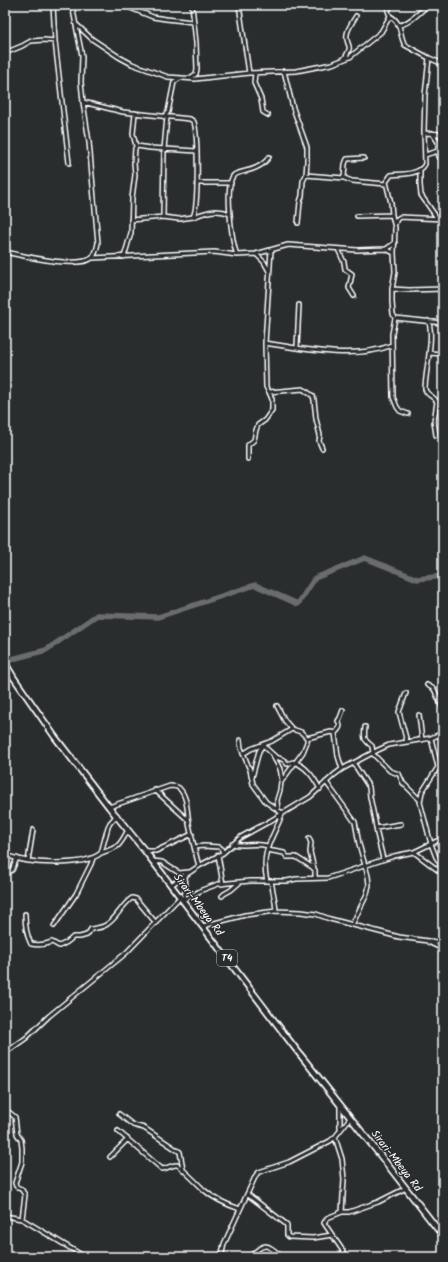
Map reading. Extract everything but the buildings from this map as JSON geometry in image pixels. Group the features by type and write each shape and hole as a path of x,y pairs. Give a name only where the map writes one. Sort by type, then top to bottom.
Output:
{"highway":[{"name":"Sirari-Mbeya Rd","path":"5,663 55,737 203,926 294,1048 443,1236"}],"street":[{"path":"53,5 55,41 69,163"},
{"path":"72,5 82,56 83,102 89,142 98,243 95,255 92,258"},
{"path":"123,5 153,17 194,22"},
{"path":"190,78 196,74 197,69 192,5"},
{"path":"239,5 249,73"},
{"path":"390,5 388,11 390,16 398,25 402,34 403,43 443,64"},
{"path":"398,25 400,26 405,24 428,5"},
{"path":"344,59 348,54 350,47 347,36 356,16"},
{"path":"77,25 92,39 132,64 168,77 199,78 249,73 296,71 328,65 350,57 381,32 390,16"},
{"path":"5,53 31,41 55,41"},
{"path":"350,47 358,50"},
{"path":"408,414 400,411 393,397 392,345 395,318 392,309 392,289 395,272 395,224 386,184 391,175 408,174 420,170 425,164 425,95 429,58"},
{"path":"284,71 293,108 307,144 306,175 303,181 298,223"},
{"path":"255,73 254,83 261,99 263,112 268,115"},
{"path":"168,77 174,82"},
{"path":"163,217 165,117 168,112 174,82 181,77"},
{"path":"83,102 119,111 190,119 194,122 197,183 196,210 193,217"},
{"path":"168,112 173,118"},
{"path":"124,257 129,241 132,220 132,198 135,175 134,149 136,146 134,134 135,113"},
{"path":"424,133 443,134"},
{"path":"432,133 438,142 439,157 443,161"},
{"path":"136,146 196,151"},
{"path":"425,155 438,152"},
{"path":"236,255 233,243 230,214 232,179 236,174 256,168 265,163 269,157"},
{"path":"344,178 347,159 364,158"},
{"path":"420,170 421,195 437,218"},
{"path":"306,175 344,178 352,181 386,184"},
{"path":"197,183 231,183"},
{"path":"132,220 163,217 193,217 212,211 220,211 230,214"},
{"path":"357,216 392,215"},
{"path":"395,224 397,219 400,217 443,219"},
{"path":"386,249 395,243"},
{"path":"5,252 73,263 92,258 214,252 236,255 256,254 288,245 357,250 386,249 394,253"},
{"path":"338,249 346,269 352,274 349,288 354,296"},
{"path":"248,459 248,445 254,440 258,426 265,420 272,410 272,399 266,387 265,343 271,250"},
{"path":"256,254 264,262 270,273"},
{"path":"392,289 443,289"},
{"path":"297,348 299,305"},
{"path":"395,318 443,323"},
{"path":"428,321 430,328 429,353 425,389 427,394 437,402 434,421 436,435"},
{"path":"265,343 297,348 358,352 383,349 392,345"},
{"path":"429,353 443,354"},
{"path":"269,392 303,389 312,396 320,435 319,441 322,448"},
{"path":"427,685 434,689 443,709"},
{"path":"406,693 399,712 407,742"},
{"path":"276,706 292,729 301,732 307,738"},
{"path":"307,738 325,733 335,733 340,728 338,721 343,710"},
{"path":"419,715 422,740"},
{"path":"365,727 364,739 372,746 372,753 390,771 399,774 403,783 420,800"},
{"path":"243,754 292,729"},
{"path":"335,733 338,756 342,769"},
{"path":"171,885 199,866 223,853 241,836 270,821 310,797 342,769 389,745 431,738 443,733"},
{"path":"282,780 303,752 307,738"},
{"path":"431,738 438,768 422,792 420,800 431,844 436,857 443,868"},
{"path":"240,740 253,784 266,802 283,813"},
{"path":"263,745 273,755 285,760 287,764 296,762 301,765 311,774 320,788"},
{"path":"251,779 263,745"},
{"path":"273,755 274,760 279,766 282,780 277,797 278,811"},
{"path":"354,764 368,786 383,859"},
{"path":"326,782 355,822 368,882 368,891 352,925"},
{"path":"109,807 155,790 175,786 183,794 199,866"},
{"path":"155,790 189,822"},
{"path":"267,881 264,858 272,835 283,813"},
{"path":"101,853 108,827 117,815"},
{"path":"376,828 401,824"},
{"path":"28,861 33,830"},
{"path":"5,854 28,861 45,863 86,860 118,847 122,843 128,830"},
{"path":"145,851 156,851 192,834"},
{"path":"309,838 310,852 316,878"},
{"path":"181,898 210,887 223,884 328,878 383,859 414,852 443,838"},
{"path":"232,844 245,846 260,843 267,848 286,854 287,857 295,857 314,868"},
{"path":"194,847 219,847 223,853"},
{"path":"306,863 310,852"},
{"path":"414,852 443,874"},
{"path":"218,855 223,884"},
{"path":"5,874 12,870 17,858"},
{"path":"54,926 76,894 93,858"},
{"path":"152,860 162,862 180,873 190,872"},
{"path":"5,1060 6,1053 26,1038 70,997 126,953 181,898 186,888 185,876"},
{"path":"271,881 276,912"},
{"path":"222,896 232,890 239,882"},
{"path":"25,914 27,936 31,944 48,944 52,942 58,946 67,942 73,937 87,935 91,929 104,927 127,901 132,898 136,899 156,923"},
{"path":"203,926 245,915 276,912 300,912 311,913 398,937 443,943"},
{"path":"424,940 443,949"},
{"path":"340,1105 340,1130"},
{"path":"5,1109 15,1117 17,1134 21,1143 22,1162 15,1183 25,1195 22,1219"},
{"path":"119,1114 133,1125 144,1128 180,1152 183,1170"},
{"path":"223,1257 224,1244 256,1175 259,1172 289,1162 335,1137 350,1118"},
{"path":"118,1131 162,1169 175,1165 180,1167 206,1192 230,1206 240,1209"},
{"path":"335,1137 342,1159 344,1179 342,1212"},
{"path":"110,1158 128,1139"},
{"path":"345,1257 343,1251 324,1223 327,1218 342,1212 349,1212 378,1202 406,1188"},
{"path":"248,1194 286,1224 287,1235 289,1237 313,1238 332,1235"},
{"path":"5,1216 22,1219 85,1257"},
{"path":"250,1257 262,1246 266,1245 271,1247 282,1257"}],"waterway":[{"path":"5,661 46,650 97,615 158,617 255,585 298,604 315,578 365,558 417,579 443,576"}]}
